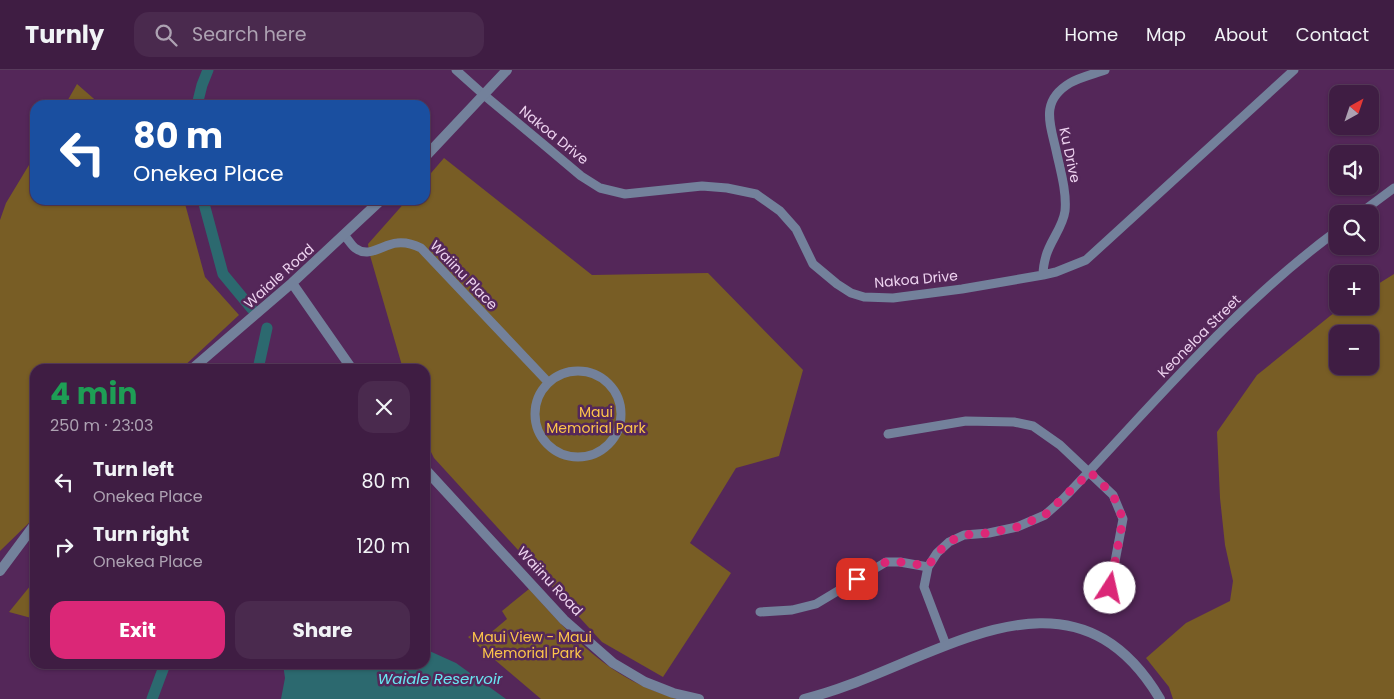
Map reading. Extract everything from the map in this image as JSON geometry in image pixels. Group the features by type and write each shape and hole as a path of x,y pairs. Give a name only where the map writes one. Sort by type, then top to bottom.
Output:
{"street":[{"name":"Nakoa Drive","path":"456,70 581,176 600,188 625,194 702,186 727,188 756,194 780,211 796,229 813,264 850,293 864,298 892,298 962,289 1056,272 1086,260 1294,70"},
{"path":"430,152 507,70"},
{"name":"Ku Drive","path":"1043,275 1046,254 1057,234 1064,213 1063,190 1056,149 1049,126 1050,106 1059,91 1071,82 1106,70"},
{"path":"1371,205 1394,188"},
{"name":"Waiale Road","path":"198,364 292,283 376,205"},
{"name":"Waiinu Place","path":"344,235 355,248 362,251 373,252 388,244 398,242 410,243 421,248 548,382"},
{"name":"Keoneloa Street","path":"928,566 948,542 964,535 989,533 1017,527 1045,515 1090,472 1168,385 1239,315 1282,275 1329,237"},
{"path":"292,283 349,364"},
{"path":"579,370 596,374 610,384 619,398 622,415 618,432 609,445 594,455 578,458 561,454 547,444 537,430 534,413 538,396 548,382 562,373 579,370"},
{"path":"888,434 966,422 1014,422 1033,426 1060,445 1113,495 1123,519 1110,588"},
{"name":"Waiinu Road","path":"430,474 564,620 613,663 645,682 699,699"},
{"path":"0,571 30,531"},
{"path":"760,612 792,610 816,604 886,562 928,566 924,587 946,645"},
{"path":"804,699 866,678 946,645 1000,628 1036,622 1058,623 1082,629 1106,641 1134,663 1152,684 1160,699"}],"green space":[{"path":"77,84 95,100 68,100"},
{"name":"Maui Memorial Park","path":"444,158 592,275 708,273 803,370 779,456 736,468 690,543 731,573 663,677 602,642 434,458 430,450 430,364 402,364 368,244 403,205 430,205 430,174"},
{"path":"30,163 30,205 185,205 205,277 239,315 186,364 30,364 30,522 0,551 0,220 6,203"},
{"path":"1394,274 1394,699 1173,699 1169,687 1146,658 1186,623 1230,601 1233,581 1225,545 1220,498 1217,432 1257,375 1330,316 1379,315 1379,283"},
{"path":"30,586 30,618 9,612"},
{"name":"Maui View - Maui Memorial Park","path":"529,589 562,625 594,655 631,680 677,699 541,699 468,637 474,633 482,640 507,619 502,611"}],"water":[{"name":"Waiale Reservoir","path":"430,651 456,663 506,699 281,699 285,678 284,669 430,669"}],"waterway":[{"path":"198,100 208,70"},
{"path":"204,205 223,274 252,309"},
{"path":"259,364 267,328"},
{"path":"152,699 163,669"}],"route":[{"path":"857,579 886,562 928,566 948,542 964,535 989,533 1017,527 1045,515 1090,472 1113,495 1123,519 1110,588"}]}
